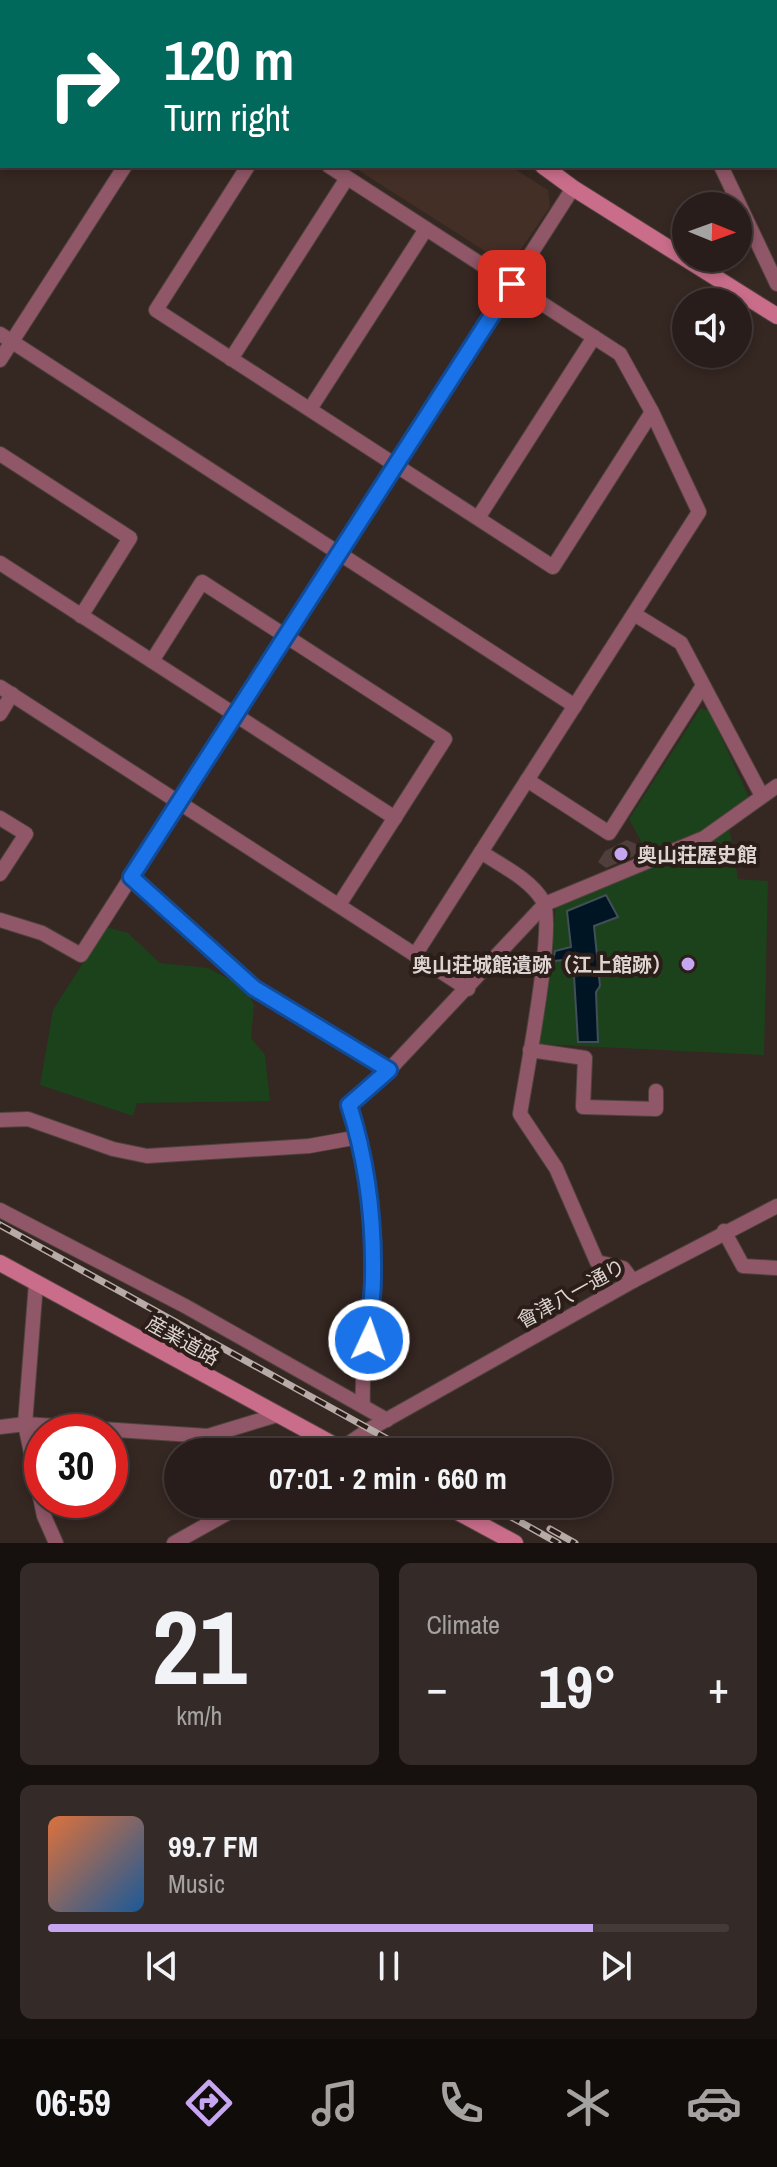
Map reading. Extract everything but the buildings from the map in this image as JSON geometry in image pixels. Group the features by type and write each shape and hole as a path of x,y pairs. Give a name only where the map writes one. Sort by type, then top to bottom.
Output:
{"street":[{"path":"0,360 6,338 124,168"},
{"path":"247,168 156,310 553,567 652,412"},
{"path":"332,168 620,354 652,412 699,512 415,955"},
{"path":"546,168 777,316"},
{"path":"722,168 777,284"},
{"path":"231,359 347,178"},
{"path":"0,920 42,933 81,955 573,188"},
{"path":"310,409 426,229"},
{"path":"478,518 594,337"},
{"path":"6,338 575,706"},
{"path":"0,454 130,538 81,616"},
{"path":"0,563 395,818"},
{"path":"152,661 202,582 445,739 339,905"},
{"path":"634,614 681,643 762,796"},
{"path":"527,780 609,833 702,687"},
{"path":"0,714 6,690 468,989"},
{"path":"363,1406 362,1375 369,1340 373,1281 372,1205 359,1137 349,1105 389,1070 468,989 545,904 704,838 777,786"},
{"path":"0,818 26,834 0,874"},
{"path":"481,852 528,882 545,904 547,939 520,1114 556,1168 597,1262 623,1268 633,1281"},
{"path":"131,877 254,988 389,1070"},
{"path":"530,1050 585,1058 583,1107 656,1109 656,1091"},
{"path":"0,1120 28,1119 113,1149 147,1156 309,1146 359,1137"},
{"name":"會津八一通り","path":"360,1438 633,1281 777,1206"},
{"path":"0,1210 185,1306 387,1420"},
{"path":"724,1231 743,1266 777,1268"},
{"name":"産業道路","path":"0,1263 318,1438"},
{"path":"26,1414 36,1283"},
{"path":"128,1431 208,1436 277,1415"},
{"path":"0,1427 24,1424"},
{"path":"45,1518 56,1543"},
{"path":"174,1543 219,1518"},
{"path":"469,1518 515,1543"}],"shaded area":[{"path":"355,168 513,168 548,190 550,207 514,259 502,262"}],"green space":[{"path":"700,709 709,710 750,800 696,837 649,856 629,819"},
{"path":"729,827 738,879 768,881 764,1055 539,1044 556,906"},
{"path":"106,927 128,933 160,963 208,968 246,988 254,1005 251,1038 265,1055 270,1101 137,1103 133,1116 40,1085 53,1010"}],"water":[{"path":"606,895 618,917 594,926 600,986 596,992 598,1042 578,1042 573,959 553,961 555,951 571,947 567,911"}],"railway":[{"path":"0,1225 386,1438"},
{"path":"513,1518 558,1543"},
{"path":"550,1529 575,1543"}],"place":[{"name":"奥山荘歴史館","path":"621,854"},
{"name":"奥山荘城館遺跡（江上館跡）","path":"688,964"}],"route":[{"path":"369,1340 373,1281 372,1205 359,1137 349,1105 389,1070 254,988 131,877 512,284"}]}
